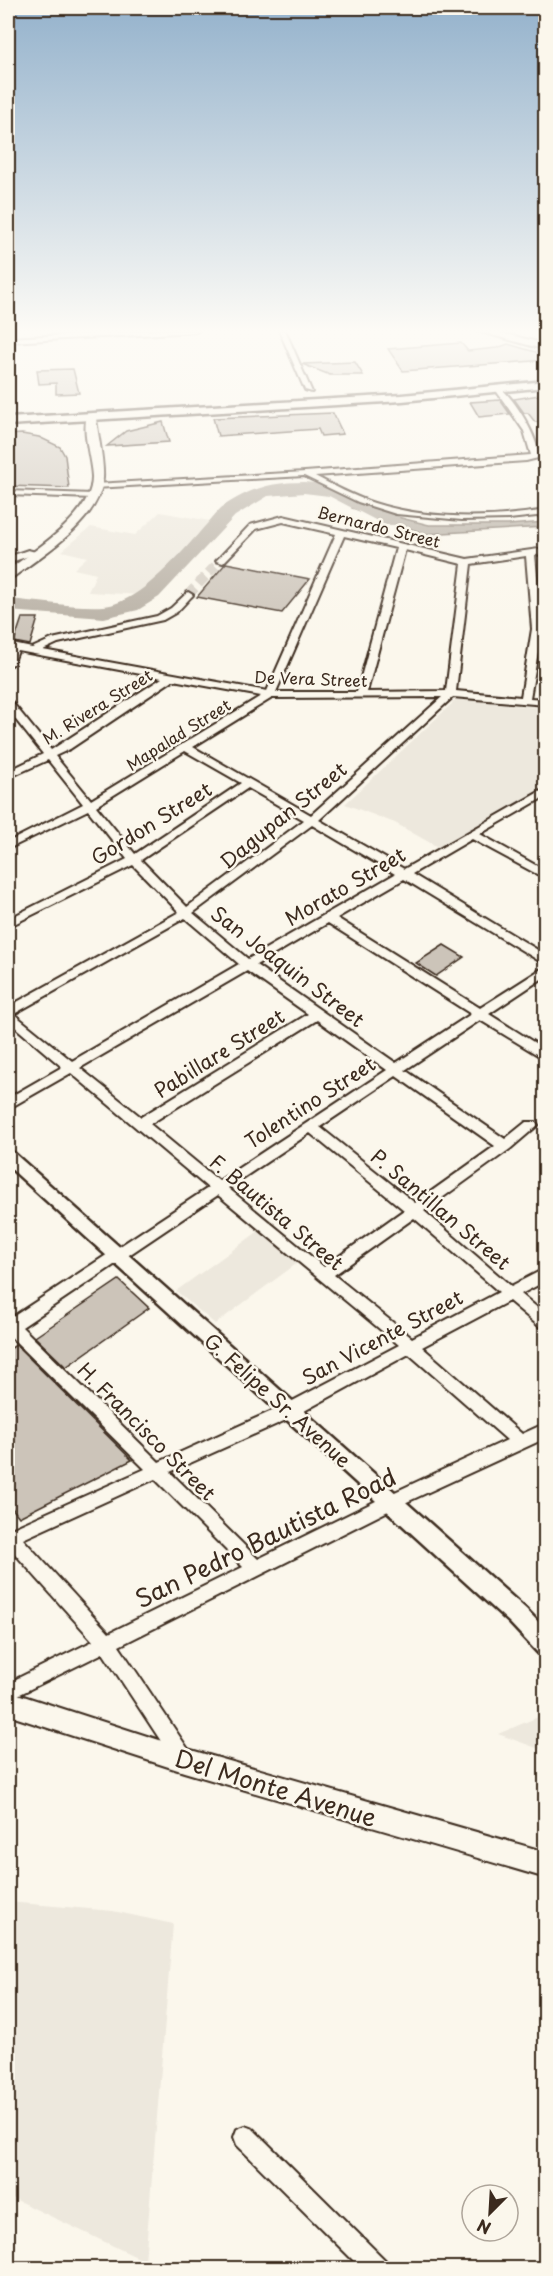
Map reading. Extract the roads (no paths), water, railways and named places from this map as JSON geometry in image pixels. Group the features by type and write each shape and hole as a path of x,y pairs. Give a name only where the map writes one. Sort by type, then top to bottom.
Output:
{"main road":[{"path":"8,576 39,554 74,523 94,491 89,474 87,436"},
{"name":"Del Monte Avenue","path":"8,1702 184,1760 546,1865"}],"street":[{"path":"8,493 94,491 525,459 536,456 536,442 532,436"},
{"path":"305,474 356,499 404,513 484,517 520,516 546,512"},
{"name":"Bernardo Street","path":"220,561 253,527 271,520 289,519 466,562 546,551"},
{"path":"270,695 341,532"},
{"path":"361,695 401,547"},
{"path":"525,700 537,629 530,552"},
{"path":"8,560 28,553 39,554"},
{"path":"451,694 466,562"},
{"path":"35,650 55,641 160,618 174,610 188,595"},
{"path":"8,664 11,647"},
{"name":"De Vera Street","path":"11,647 270,695 451,694 546,702"},
{"name":"M. Rivera Street","path":"8,775 66,747 170,677"},
{"name":"Dagupan Street","path":"8,1013 186,913 312,820 451,694"},
{"name":"Mapalad Street","path":"8,846 91,804 270,695"},
{"name":"San Joaquin Street","path":"8,704 134,860 186,913 247,965 506,1146"},
{"path":"186,747 404,874 546,961"},
{"name":"Gordon Street","path":"8,923 134,860 248,783"},
{"name":"Morato Street","path":"8,1104 546,791"},
{"path":"472,834 546,876"},
{"path":"329,918 546,1056"},
{"name":"Tolentino Street","path":"8,1325 546,970"},
{"name":"F. Bautista Street","path":"8,1013 410,1346 519,1441"},
{"name":"Pabillare Street","path":"140,1124 317,1014"},
{"path":"323,1275 506,1146 531,1125"},
{"name":"P. Santillan Street","path":"310,1126 414,1210 546,1324"},
{"name":"G. Felipe Sr. Avenue","path":"8,1157 518,1616 546,1646"},
{"name":"San Vicente Street","path":"8,1537 289,1411 546,1274"},
{"name":"H. Francisco Street","path":"8,1325 257,1569"},
{"name":"San Pedro Bautista Road","path":"8,1692 390,1502 546,1430"},
{"path":"8,1537 106,1642 184,1760"},
{"path":"245,2137 377,2268"}],"waterway":[{"path":"8,605 104,612 131,606 152,593 228,512 250,497 264,491 304,488 334,492 392,521"}],"tunnel":[{"path":"188,595 220,561"}]}
